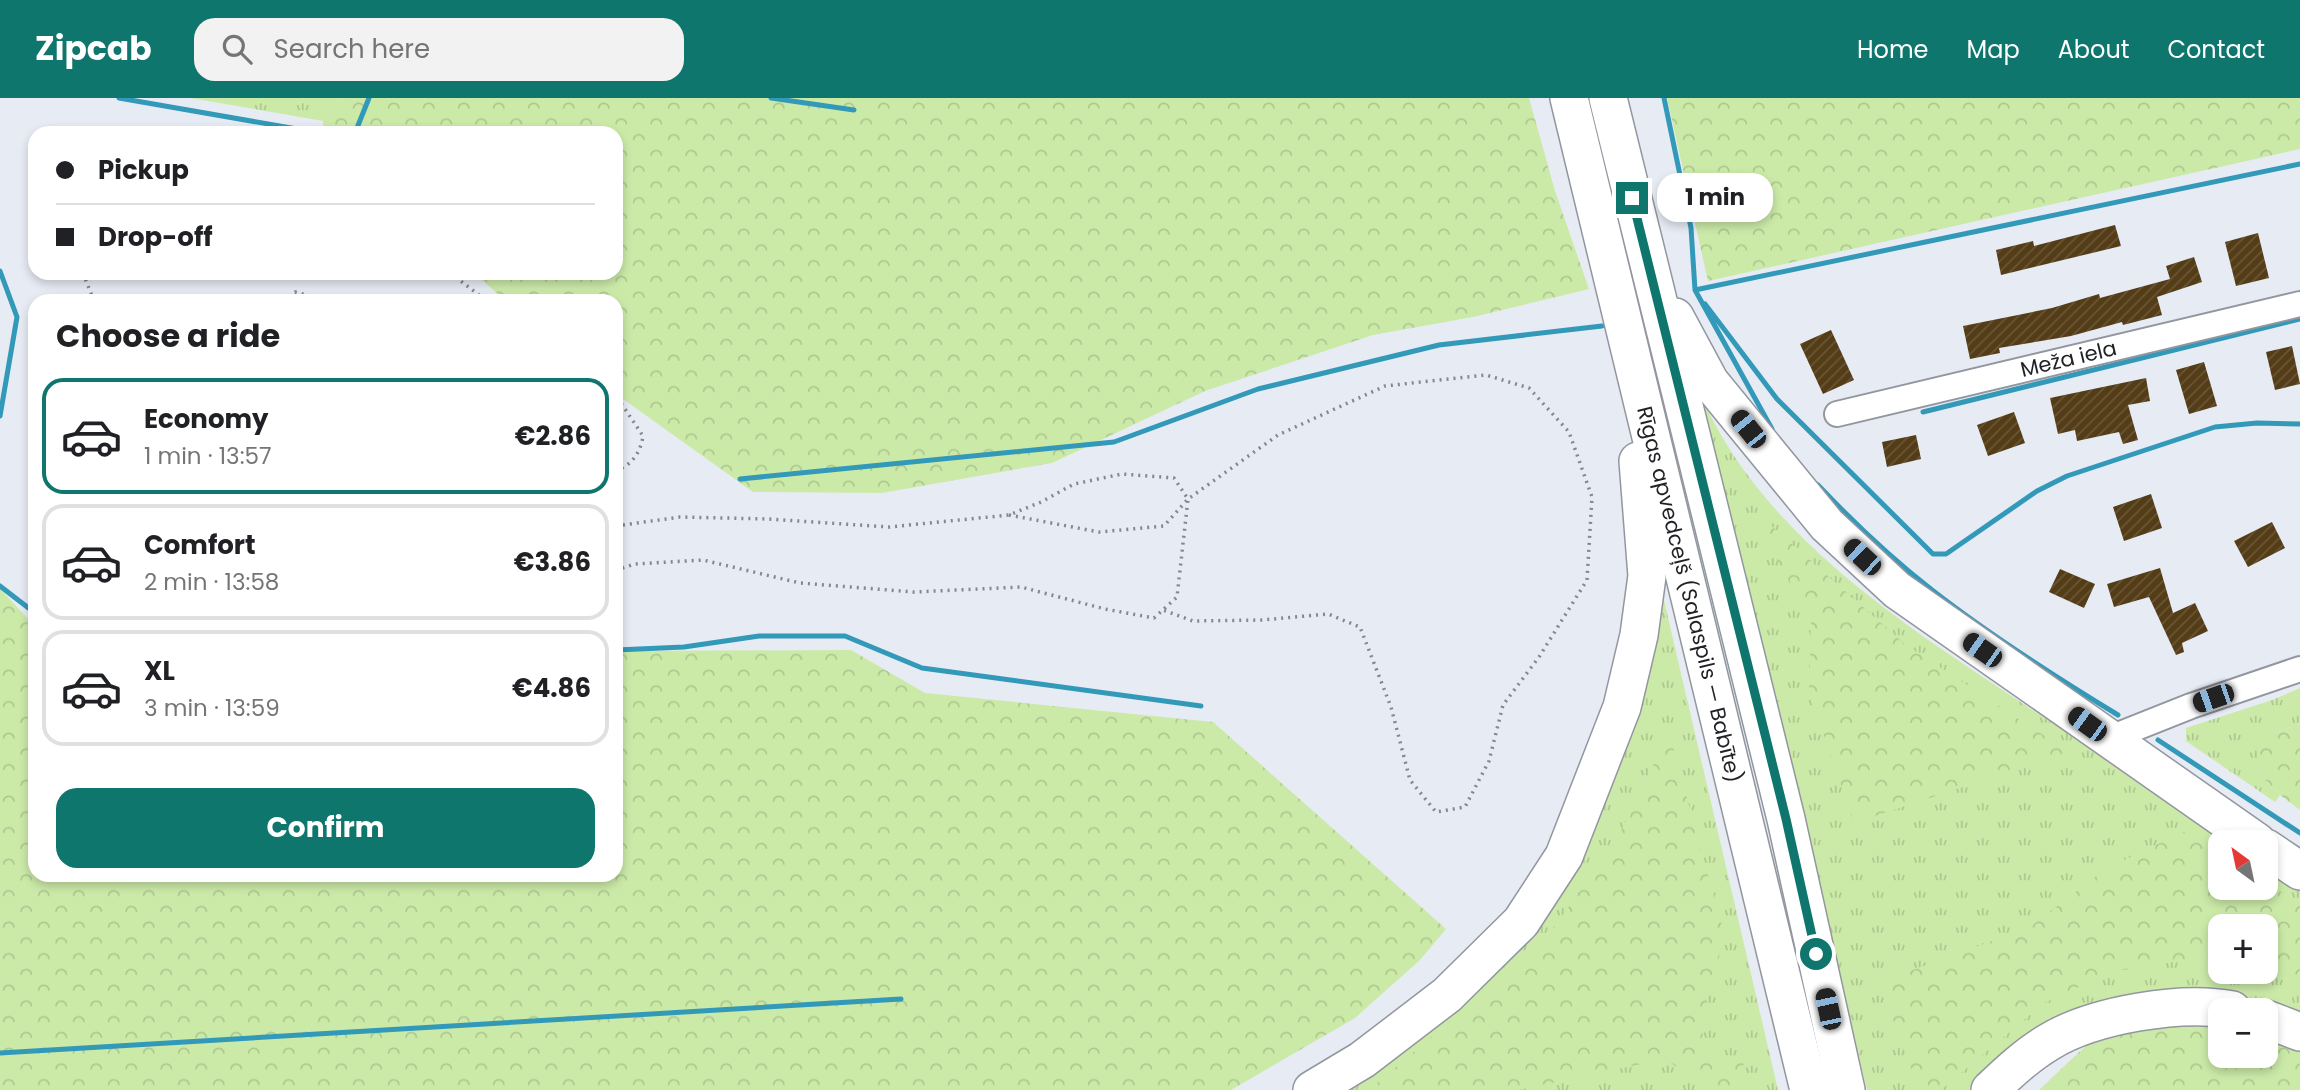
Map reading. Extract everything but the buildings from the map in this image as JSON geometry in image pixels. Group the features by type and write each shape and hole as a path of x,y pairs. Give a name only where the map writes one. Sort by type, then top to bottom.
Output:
{"highway":[{"name":"Rīgas apvedceļš (Salaspils — Babīte)","path":"1569,98 1808,1090"},
{"name":"Rīgas apvedceļš (Salaspils — Babīte)","path":"1608,98 1786,819 1846,1090"},
{"path":"1644,247 1676,320 1710,382 1827,525 1897,590 2240,830"},
{"path":"1312,1090 1362,1060 1447,995 1521,922 1564,856 1622,707 1639,635 1647,576 1629,352"},
{"path":"2278,856 2300,871"},
{"path":"1990,1090 2050,1041 2095,1023 2156,1009 2208,1006"},
{"path":"2278,1024 2300,1032"}],"street":[{"name":"Meža iela","path":"1837,414 2300,304"},
{"path":"2108,739 2191,706 2300,668"}],"path":[{"path":"459,280 478,294"},
{"path":"1009,515 1099,532 1164,526 1188,499 1278,435 1385,386 1486,375 1529,388 1569,432 1592,497 1587,580 1539,657 1503,705 1489,761 1465,807 1436,812 1410,780 1391,707 1360,627 1328,614 1262,620 1193,621 1163,610"},
{"path":"623,406 643,436 641,450 623,467"},
{"path":"623,525 680,517 768,519 889,527 1009,515 1074,484 1122,474 1174,478 1188,499 1177,597 1154,618 1105,609 1021,587 914,592 800,583 703,560 635,564 623,568"}],"green space":[{"path":"191,98 343,98 323,121"},
{"path":"343,98 1529,98 1555,191 1589,289 1473,317 1373,335 1205,391 1052,463 882,493 753,492 623,399 623,294 498,294 482,280 623,280 623,126 323,126 323,121"},
{"path":"1667,98 2300,98 2300,149 1708,281"},
{"path":"1696,384 1722,437 1755,485 1793,529 1836,569 1931,642 2214,830 2208,830 2208,900 2278,900 2278,873 2300,887 2300,1015 2278,1007 2278,998 2239,998 2174,991 2123,996 2092,1007 1976,1084 1972,1090 1867,1090 1724,486"},
{"path":"1766,521 1906,645 2069,752 1854,823 1809,692 1811,617 1765,540"},
{"path":"0,589 28,619 28,882 623,882 623,651 851,650 925,693 1213,722 1446,929 1420,960 1355,1018 1231,1090 0,1090"},
{"path":"1663,596 1778,1090 1345,1090 1575,864 1627,749 1651,671"},
{"path":"2300,688 2300,724 2278,731 2257,771 2280,795 2275,802 2186,741 2186,728"},
{"path":"2300,724 2300,810 2280,795 2257,771 2258,742 2278,731"},
{"path":"1669,733 1725,937 1701,1018 1705,1060 1744,1058 1742,1083 1736,1090 1711,1090 1665,1059 1518,1090 1369,1090 1542,943 1613,847"},
{"path":"2188,830 2208,843 2208,900 2278,900 2278,890 2300,904 2300,976 2278,969 2278,914 2208,914 2208,961 2192,959 2111,972 2044,1003 1941,1090 1922,1090 1894,1022 1888,979 2030,927 2107,868"},
{"path":"2208,1020 2208,1068 2278,1068 2278,1035 2300,1044 2300,1090 2039,1090 2094,1038 2135,1024"}],"waterway":[{"path":"119,98 280,126"},
{"path":"358,126 369,98"},
{"path":"771,98 854,110"},
{"path":"1664,98 1691,228 1695,290 1772,429"},
{"path":"1695,290 2300,164"},
{"path":"0,271 17,317 0,416"},
{"path":"1705,304 1777,399 1933,554 1946,554 2037,491 2067,476 2215,427 2257,423 2300,424"},
{"path":"1923,412 2300,319"},
{"path":"740,479 1114,442 1258,389 1439,345 1602,326"},
{"path":"1818,485 1873,539 1932,590 2023,655 2118,715"},
{"path":"0,586 28,608"},
{"path":"623,650 684,647 759,636 845,636 922,668 1201,706"},
{"path":"2158,740 2300,833"},
{"path":"0,1053 901,999"}],"route":[{"path":"1632,198 1786,819 1816,954"}]}
